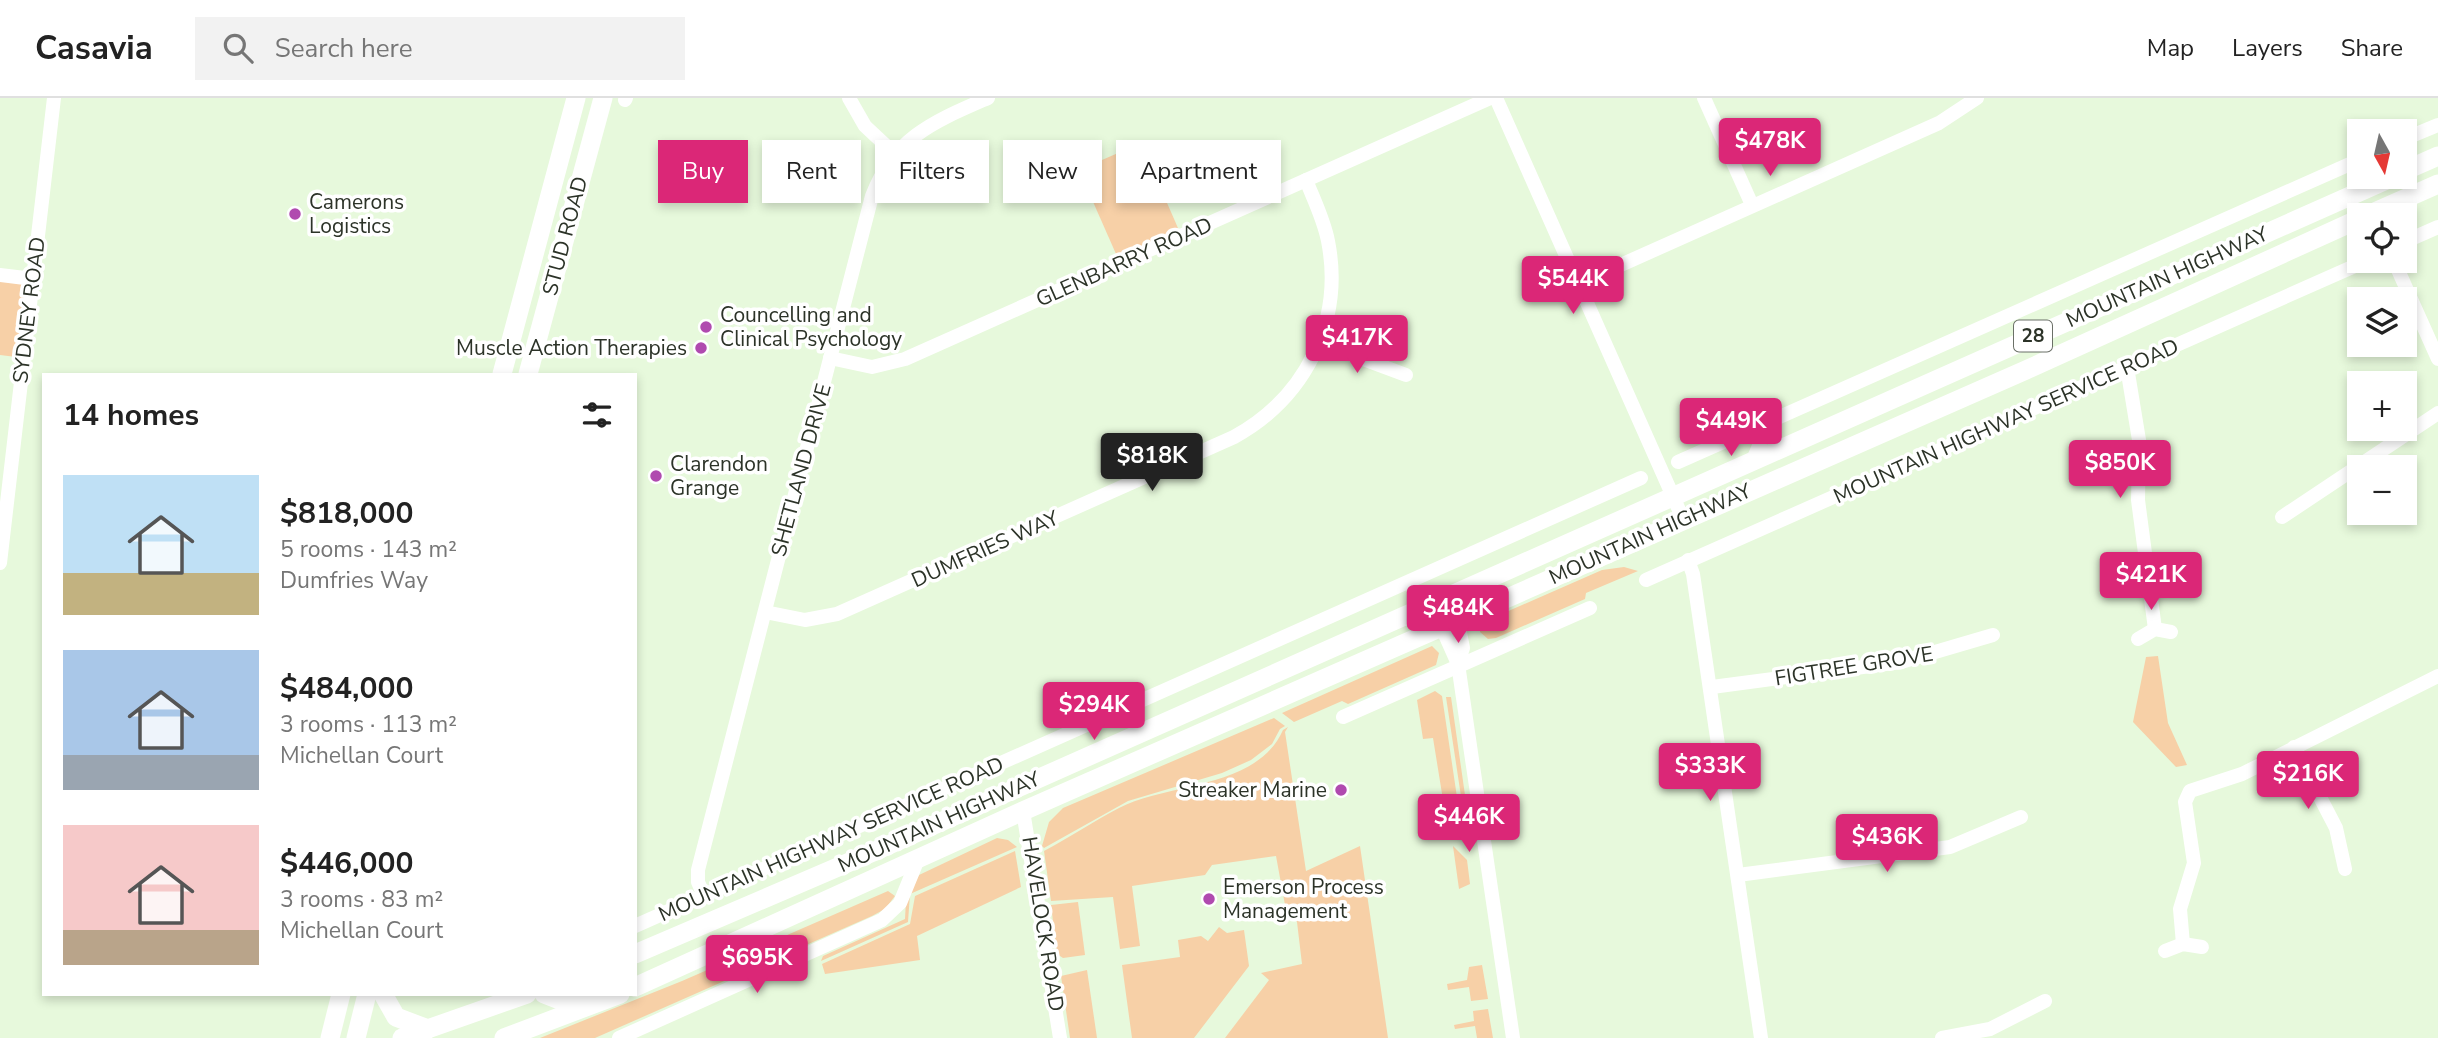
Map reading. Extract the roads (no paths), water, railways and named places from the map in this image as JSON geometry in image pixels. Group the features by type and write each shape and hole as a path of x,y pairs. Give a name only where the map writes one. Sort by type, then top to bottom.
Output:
{"main road":[{"name":"STUD ROAD","path":"502,373 576,98"},
{"name":"STUD ROAD","path":"528,373 603,98"},
{"path":"2417,166 2438,156"},
{"name":"MOUNTAIN HIGHWAY","path":"2396,203 2438,184"},
{"name":"MOUNTAIN HIGHWAY","path":"637,953 2362,190"},
{"path":"550,191 575,197"},
{"name":"MOUNTAIN HIGHWAY","path":"637,987 1023,811 1450,625 2347,225"},
{"path":"531,262 556,269"},
{"path":"1824,429 1852,429 1863,442"},
{"path":"1439,599 1450,625"},
{"path":"1013,789 1023,811"},
{"path":"316,1038 332,1029 340,996"},
{"path":"356,1038 366,996"},
{"path":"384,996 396,1017 428,1029"},
{"path":"402,1038 521,996"},
{"path":"549,996 562,1001 595,996"},
{"path":"504,1038 615,996"}],"street":[{"name":"SYDNEY ROAD","path":"0,563 6,457 33,279 54,98"},
{"path":"849,98 865,126 880,140"},
{"name":"SHETLAND DRIVE","path":"912,140 931,124 988,98"},
{"name":"GLENBARRY ROAD","path":"830,358 864,366 896,363 1490,98"},
{"path":"1496,98 1683,519"},
{"path":"1704,98 1752,205"},
{"path":"1578,284 1939,123 1977,98"},
{"path":"2417,134 2438,125"},
{"name":"MOUNTAIN HIGHWAY","path":"1769,422 2347,165"},
{"name":"DUMFRIES WAY","path":"765,612 793,619 837,614 1234,437 1263,419 1282,402 1298,382 1320,343 1330,298 1330,254 1323,222 1306,180"},
{"path":"2362,190 2365,203"},
{"name":"SHETLAND DRIVE","path":"704,896 698,882 698,870 869,206 875,192"},
{"path":"2417,236 2438,227"},
{"name":"MOUNTAIN HIGHWAY SERVICE ROAD","path":"1646,580 2347,269"},
{"path":"2399,273 2438,359"},
{"path":"0,275 33,279"},
{"path":"1320,343 1406,375"},
{"path":"2127,366 2139,440 2137,500 2155,629"},
{"path":"2281,517 2438,413"},
{"path":"1753,460 1769,422"},
{"path":"1678,462 1769,422"},
{"name":"MOUNTAIN HIGHWAY SERVICE ROAD","path":"637,925 1641,478"},
{"path":"1688,560 1693,575 1712,687 1761,1038"},
{"path":"1343,717 1590,608"},
{"path":"1450,625 1463,648 1458,664 1513,1038"},
{"path":"2138,639 2155,629 2171,632"},
{"name":"FIGTREE GROVE","path":"1712,687 1901,662 1993,635"},
{"path":"2183,944 2180,909 2194,863 2185,802 2190,790 2230,779 2438,676"},
{"path":"2294,747 2336,828 2345,869"},
{"name":"HAVELOCK ROAD","path":"1023,811 1060,1038"},
{"path":"1738,876 1950,847 2021,817"},
{"path":"618,1038 882,920 900,903 918,859"},
{"path":"2165,951 2183,944 2202,947"},
{"path":"1942,1038 1990,1029 2045,1001"}],"place":[{"name":"Camerons Logistics","path":"295,214"},
{"name":"Councelling and Clinical Psychology","path":"706,327"},
{"name":"Muscle Action Therapies","path":"701,348"},
{"name":"Clarendon Grange","path":"656,476"},
{"name":"Streaker Marine","path":"1341,790"},
{"name":"Emerson Process Management","path":"1209,899"}]}
